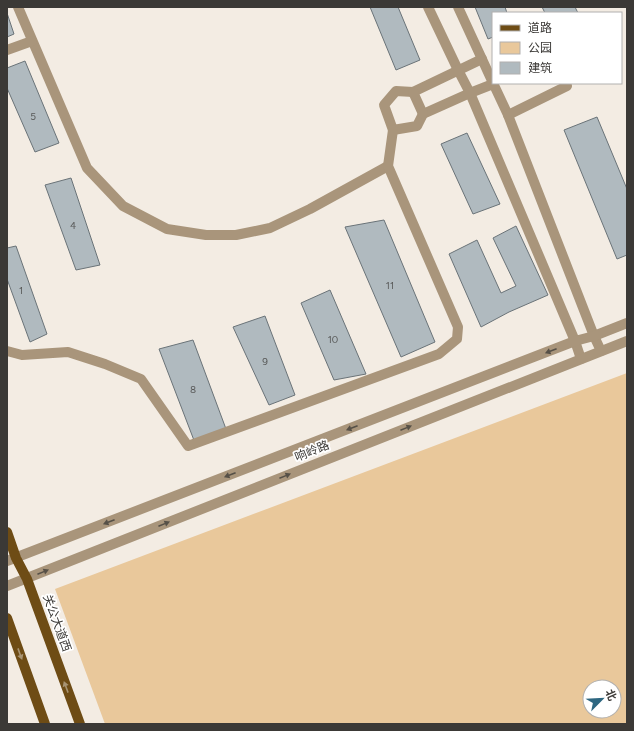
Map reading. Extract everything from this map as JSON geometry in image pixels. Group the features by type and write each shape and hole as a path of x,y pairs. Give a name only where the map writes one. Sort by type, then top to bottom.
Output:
{"main road":[{"name":"关公大道西","path":"7,532 12,559 27,579 80,724"},
{"path":"7,618 45,724"}],"street":[{"path":"18,7 87,168 123,206 167,229 206,235 236,235 270,228 310,209 388,166"},
{"path":"428,7 470,93 581,359"},
{"path":"458,7 492,81"},
{"path":"7,50 32,41"},
{"path":"7,351 22,355 68,352 104,364 141,379 188,446 439,354 458,339 458,327 388,166 393,130 384,105 396,91 413,92 482,59"},
{"path":"393,130 417,126 423,114 492,83"},
{"path":"493,84 508,115 600,351"},
{"path":"508,115 567,86"},
{"path":"413,92 423,114"},
{"path":"418,102 423,114"},
{"name":"响岭路","path":"12,559 627,323"},
{"name":"响岭路","path":"7,586 627,341"}],"green space":[{"path":"627,373 627,724 105,724 55,589"}],"building":[{"path":"370,7 398,7 420,60 396,70"},
{"path":"475,7 505,7 507,12 492,12 492,37 488,39"},
{"path":"542,7 575,7 578,12 544,12"},
{"path":"7,13 14,34 7,37"},
{"path":"25,61 59,143 35,152 7,88 7,68"},
{"path":"597,117 627,189 627,255 617,259 564,130"},
{"path":"467,133 500,204 473,214 441,144"},
{"path":"71,178 100,265 76,270 45,185"},
{"path":"384,220 435,342 401,357 345,227"},
{"path":"516,226 548,295 509,312 481,327 449,254 477,240 501,293 516,286 493,238"},
{"path":"16,246 47,334 30,342 7,279 7,248"},
{"path":"330,290 366,374 334,380 301,303"},
{"path":"265,316 295,395 269,405 233,327"},
{"path":"193,340 226,429 195,443 159,349"}]}
